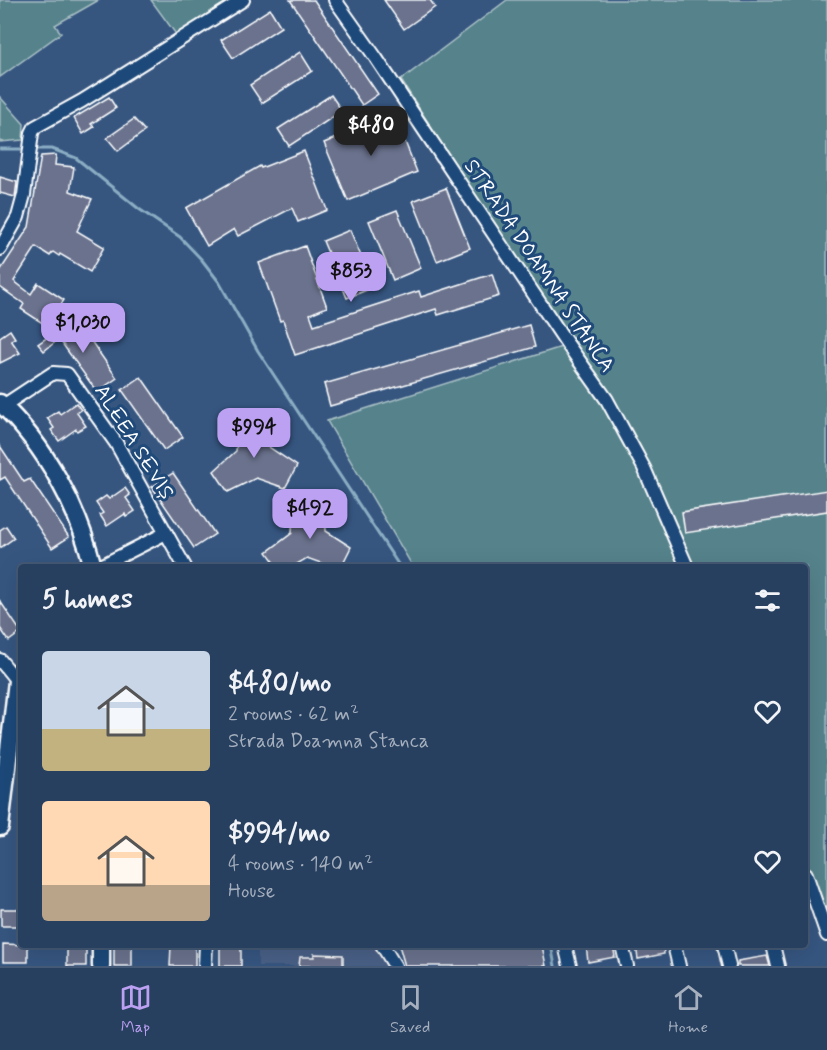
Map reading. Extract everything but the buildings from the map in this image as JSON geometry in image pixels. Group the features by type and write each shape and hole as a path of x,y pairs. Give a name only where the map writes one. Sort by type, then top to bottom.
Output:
{"street":[{"path":"0,249 18,217 24,195 32,133 40,124 82,101 243,0"},
{"name":"STRADA DOAMNA STANCA","path":"334,0 394,84 607,400 644,468 686,564"},
{"name":"ALEEA SEVIȘ","path":"1,405 53,373 67,374 116,443 166,533"},
{"path":"1,405 26,433 60,482 82,530 92,564"},
{"path":"105,564 166,533 183,564"},
{"path":"0,660 18,680"},
{"path":"0,827 18,689"},
{"path":"808,878 827,935"},
{"path":"101,948 101,966"},
{"path":"205,966 206,948"},
{"path":"384,948 395,966"},
{"path":"566,948 570,966"},
{"path":"623,948 627,966"},
{"path":"675,948 679,966"},
{"path":"725,948 729,966"},
{"path":"774,948 778,966"}],"shaded area":[{"path":"258,948 376,948 388,966 258,966"}],"green space":[{"path":"0,0 99,0 55,25 61,33 0,77"},
{"path":"151,0 236,0 178,37"},
{"path":"507,0 827,0 827,932 808,876 808,564 411,564 327,421 568,345 545,305 401,80"},
{"path":"0,97 24,124 23,140 0,142"}],"waterway":[{"path":"0,149 28,149"},
{"path":"34,149 52,149 76,158 139,209 180,237 202,260 219,282 258,351 398,564"},
{"path":"552,948 555,966"}]}
